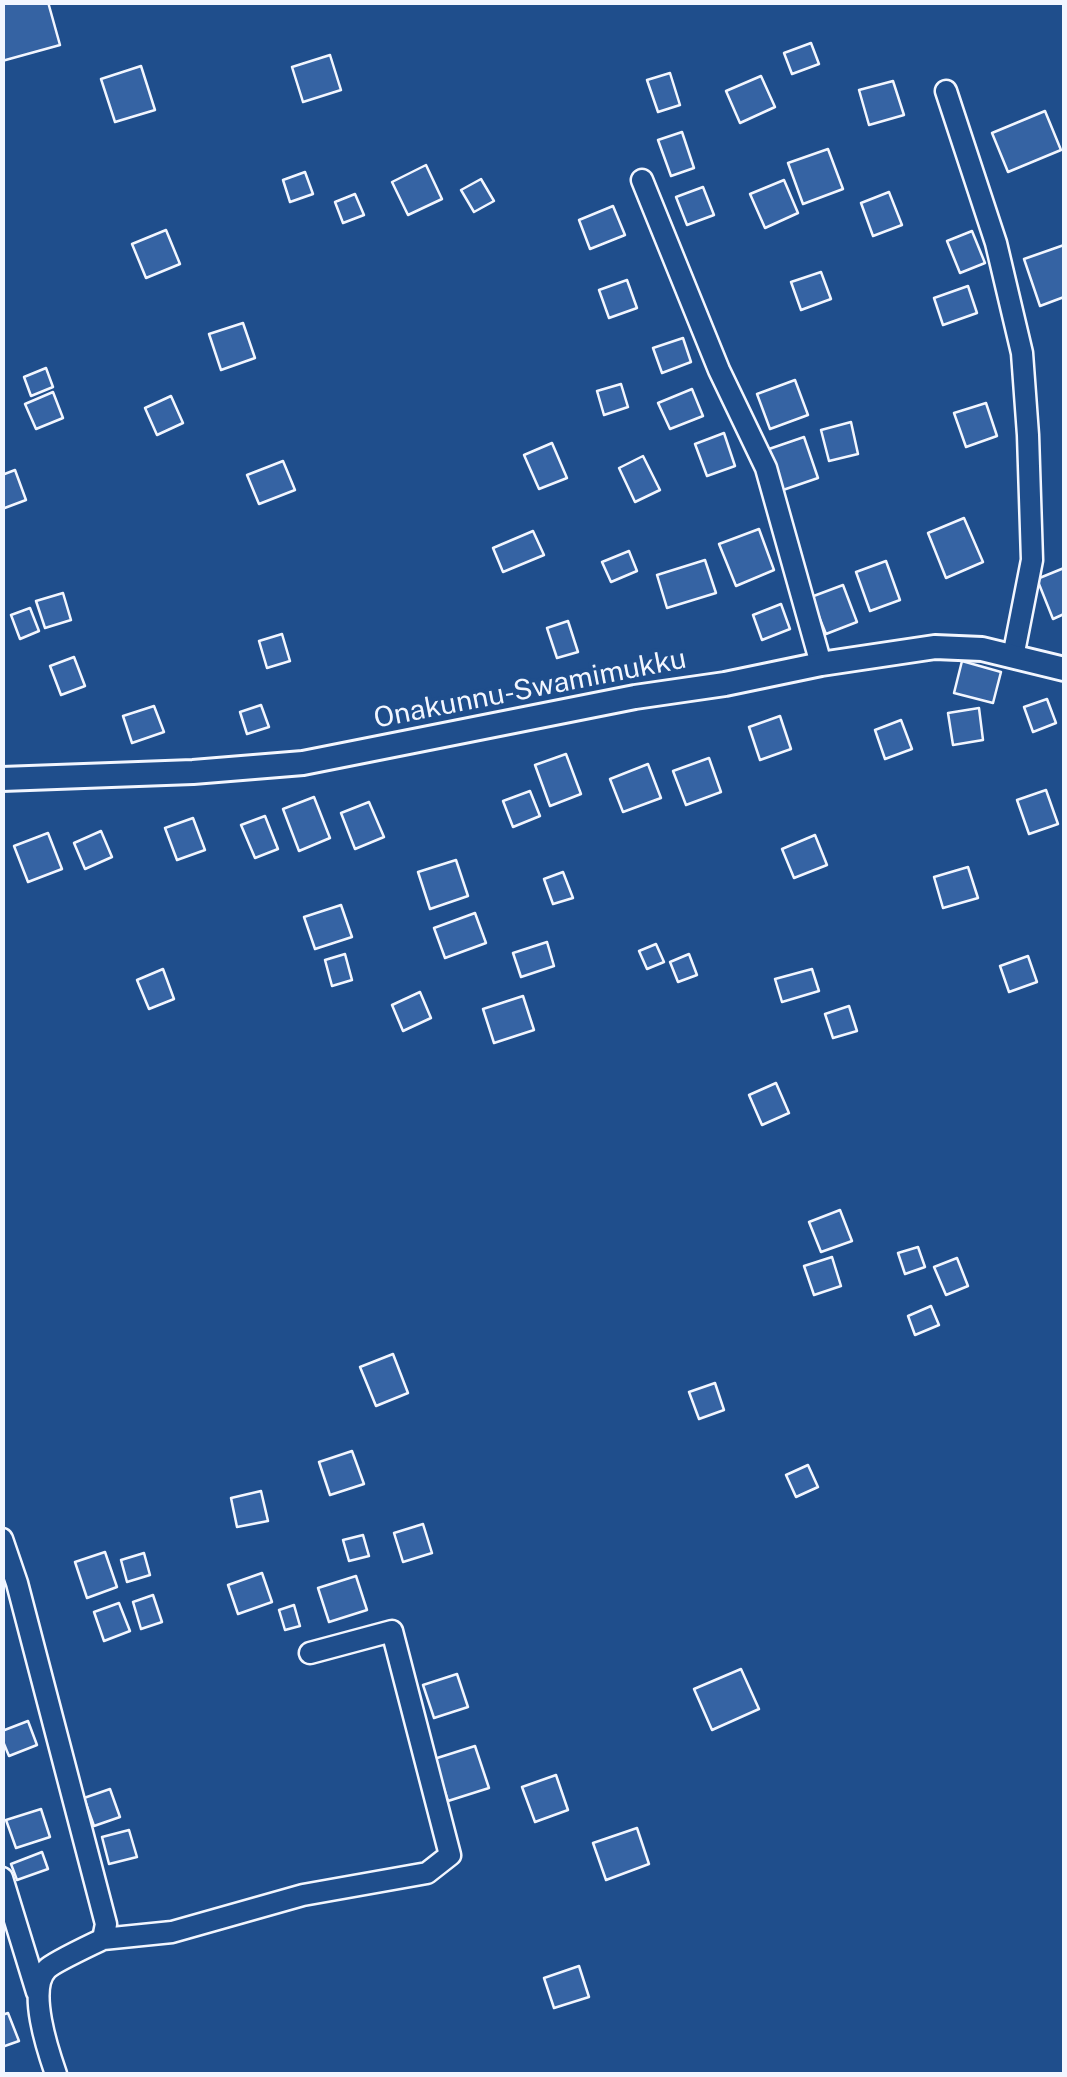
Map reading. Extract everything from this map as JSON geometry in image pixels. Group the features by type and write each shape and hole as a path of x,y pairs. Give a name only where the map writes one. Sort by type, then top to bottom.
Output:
{"street":[{"path":"946,92 996,244 1022,354 1032,560 1013,657"},
{"path":"642,180 719,370 766,468 820,664"},
{"name":"Onakunnu-Swamimukku","path":"2,779 192,772 303,763 530,717 936,647 982,650 1064,669"},
{"path":"2,1540 17,1583 106,1924 102,1940"},
{"path":"37,1992 46,1970 102,1940 172,1932 303,1895 427,1873 450,1855 392,1631 310,1653"},
{"path":"2,1878 37,1992 56,2074"}],"building":[{"path":"2,2 48,2 60,45 2,61"},
{"path":"811,43 819,64 792,74 784,53"},
{"path":"330,55 341,90 303,102 292,67"},
{"path":"141,66 155,110 115,122 101,79"},
{"path":"670,73 680,105 658,112 647,80"},
{"path":"761,76 775,107 740,123 726,91"},
{"path":"893,81 904,115 869,125 859,90"},
{"path":"1045,111 1061,150 1008,172 992,133"},
{"path":"682,132 694,168 671,176 658,140"},
{"path":"828,149 843,189 803,204 788,163"},
{"path":"426,165 442,199 408,215 392,182"},
{"path":"305,172 313,194 290,202 283,180"},
{"path":"481,179 494,201 474,212 461,190"},
{"path":"784,180 798,213 765,228 750,194"},
{"path":"703,187 714,215 687,225 676,197"},
{"path":"889,192 902,225 873,236 861,203"},
{"path":"355,194 364,215 343,223 335,202"},
{"path":"613,206 625,235 590,249 579,220"},
{"path":"166,230 180,264 146,278 132,244"},
{"path":"972,231 985,263 960,273 947,241"},
{"path":"1064,245 1064,297 1040,306 1024,259"},
{"path":"821,272 831,299 801,310 791,282"},
{"path":"627,280 637,308 609,318 599,290"},
{"path":"968,286 977,313 943,325 934,298"},
{"path":"243,323 255,358 221,370 209,334"},
{"path":"683,338 691,362 662,373 653,348"},
{"path":"46,368 53,387 31,396 24,377"},
{"path":"795,380 808,415 770,429 757,394"},
{"path":"621,384 628,407 604,415 597,391"},
{"path":"692,389 703,416 670,429 658,403"},
{"path":"53,392 63,418 36,429 25,404"},
{"path":"171,396 183,423 157,435 145,408"},
{"path":"986,403 997,436 966,447 954,413"},
{"path":"851,422 858,454 829,461 821,430"},
{"path":"724,433 735,466 707,476 695,444"},
{"path":"804,437 818,478 783,490 769,449"},
{"path":"552,443 567,478 539,489 524,455"},
{"path":"643,456 660,490 635,502 619,468"},
{"path":"283,461 295,490 259,504 247,475"},
{"path":"15,470 26,500 2,509 2,475"},
{"path":"964,518 983,562 946,578 928,533"},
{"path":"759,529 774,570 736,586 719,544"},
{"path":"533,531 544,555 503,572 493,548"},
{"path":"629,551 637,571 611,582 602,562"},
{"path":"705,560 716,593 667,608 657,575"},
{"path":"886,561 900,600 870,611 856,572"},
{"path":"1064,568 1064,614 1053,619 1037,579"},
{"path":"843,585 857,622 826,634 811,597"},
{"path":"63,593 71,620 45,628 36,601"},
{"path":"781,604 790,629 762,640 753,615"},
{"path":"30,608 39,631 20,639 11,615"},
{"path":"568,621 578,652 557,658 547,628"},
{"path":"282,634 290,661 267,668 259,641"},
{"path":"74,657 85,686 61,695 50,666"},
{"path":"962,661 1001,672 993,703 954,693"},
{"path":"1047,699 1056,723 1033,732 1024,707"},
{"path":"261,705 269,727 247,734 240,712"},
{"path":"154,706 164,732 132,743 123,716"},
{"path":"979,708 983,740 953,745 948,713"},
{"path":"780,716 791,749 760,760 749,727"},
{"path":"901,720 912,749 885,759 875,730"},
{"path":"566,754 581,794 550,806 535,765"},
{"path":"709,758 721,792 686,805 673,771"},
{"path":"648,764 661,798 623,812 610,779"},
{"path":"1046,790 1058,824 1029,834 1017,800"},
{"path":"530,791 540,816 513,827 503,801"},
{"path":"314,797 330,838 299,851 283,809"},
{"path":"369,802 384,837 355,849 341,813"},
{"path":"265,816 278,849 255,858 241,825"},
{"path":"193,818 205,850 177,860 165,828"},
{"path":"101,831 112,857 85,869 74,843"},
{"path":"48,833 62,869 28,882 14,846"},
{"path":"815,835 827,865 794,878 782,849"},
{"path":"456,860 468,896 430,909 418,872"},
{"path":"968,867 978,898 943,908 934,877"},
{"path":"563,872 573,898 553,904 544,879"},
{"path":"341,905 352,937 315,949 304,917"},
{"path":"475,913 486,943 445,958 434,928"},
{"path":"547,942 554,966 521,977 513,953"},
{"path":"656,944 664,962 647,969 639,951"},
{"path":"345,954 352,980 332,986 325,960"},
{"path":"689,954 697,975 678,982 670,962"},
{"path":"1028,956 1037,982 1009,992 1000,966"},
{"path":"163,969 174,999 149,1009 137,980"},
{"path":"812,969 819,991 782,1002 775,979"},
{"path":"420,992 431,1018 403,1031 392,1005"},
{"path":"523,996 534,1030 494,1043 483,1009"},
{"path":"849,1006 857,1031 833,1038 825,1014"},
{"path":"776,1083 789,1113 762,1125 749,1095"},
{"path":"840,1210 852,1241 821,1252 809,1222"},
{"path":"918,1247 925,1267 905,1274 898,1253"},
{"path":"832,1257 841,1286 814,1295 804,1266"},
{"path":"957,1258 968,1286 946,1295 934,1267"},
{"path":"931,1306 939,1325 915,1335 908,1316"},
{"path":"393,1354 408,1393 376,1406 360,1367"},
{"path":"715,1383 724,1410 699,1419 689,1392"},
{"path":"352,1451 364,1484 330,1495 319,1462"},
{"path":"808,1465 818,1487 796,1497 786,1475"},
{"path":"261,1491 268,1521 237,1527 231,1498"},
{"path":"423,1524 432,1553 403,1562 394,1533"},
{"path":"363,1535 369,1556 349,1561 343,1540"},
{"path":"105,1552 117,1587 87,1598 75,1562"},
{"path":"144,1553 150,1575 127,1582 121,1560"},
{"path":"262,1573 272,1602 238,1614 228,1585"},
{"path":"356,1576 367,1610 329,1622 318,1588"},
{"path":"153,1595 162,1622 141,1629 133,1602"},
{"path":"119,1603 130,1631 104,1641 94,1612"},
{"path":"294,1605 300,1626 285,1630 279,1610"},
{"path":"741,1669 759,1709 712,1730 694,1689"},
{"path":"457,1674 468,1707 434,1718 423,1685"},
{"path":"28,1721 37,1745 9,1756 2,1731"},
{"path":"475,1746 489,1788 448,1801 434,1759"},
{"path":"556,1775 568,1810 535,1822 522,1787"},
{"path":"110,1789 120,1817 94,1826 84,1798"},
{"path":"41,1809 50,1837 16,1848 6,1820"},
{"path":"637,1828 649,1864 606,1880 593,1843"},
{"path":"129,1830 137,1857 109,1864 102,1837"},
{"path":"42,1852 48,1869 17,1880 11,1864"},
{"path":"579,1966 589,1997 554,2008 544,1978"},
{"path":"8,2013 19,2041 2,2047 2,2015"}]}
